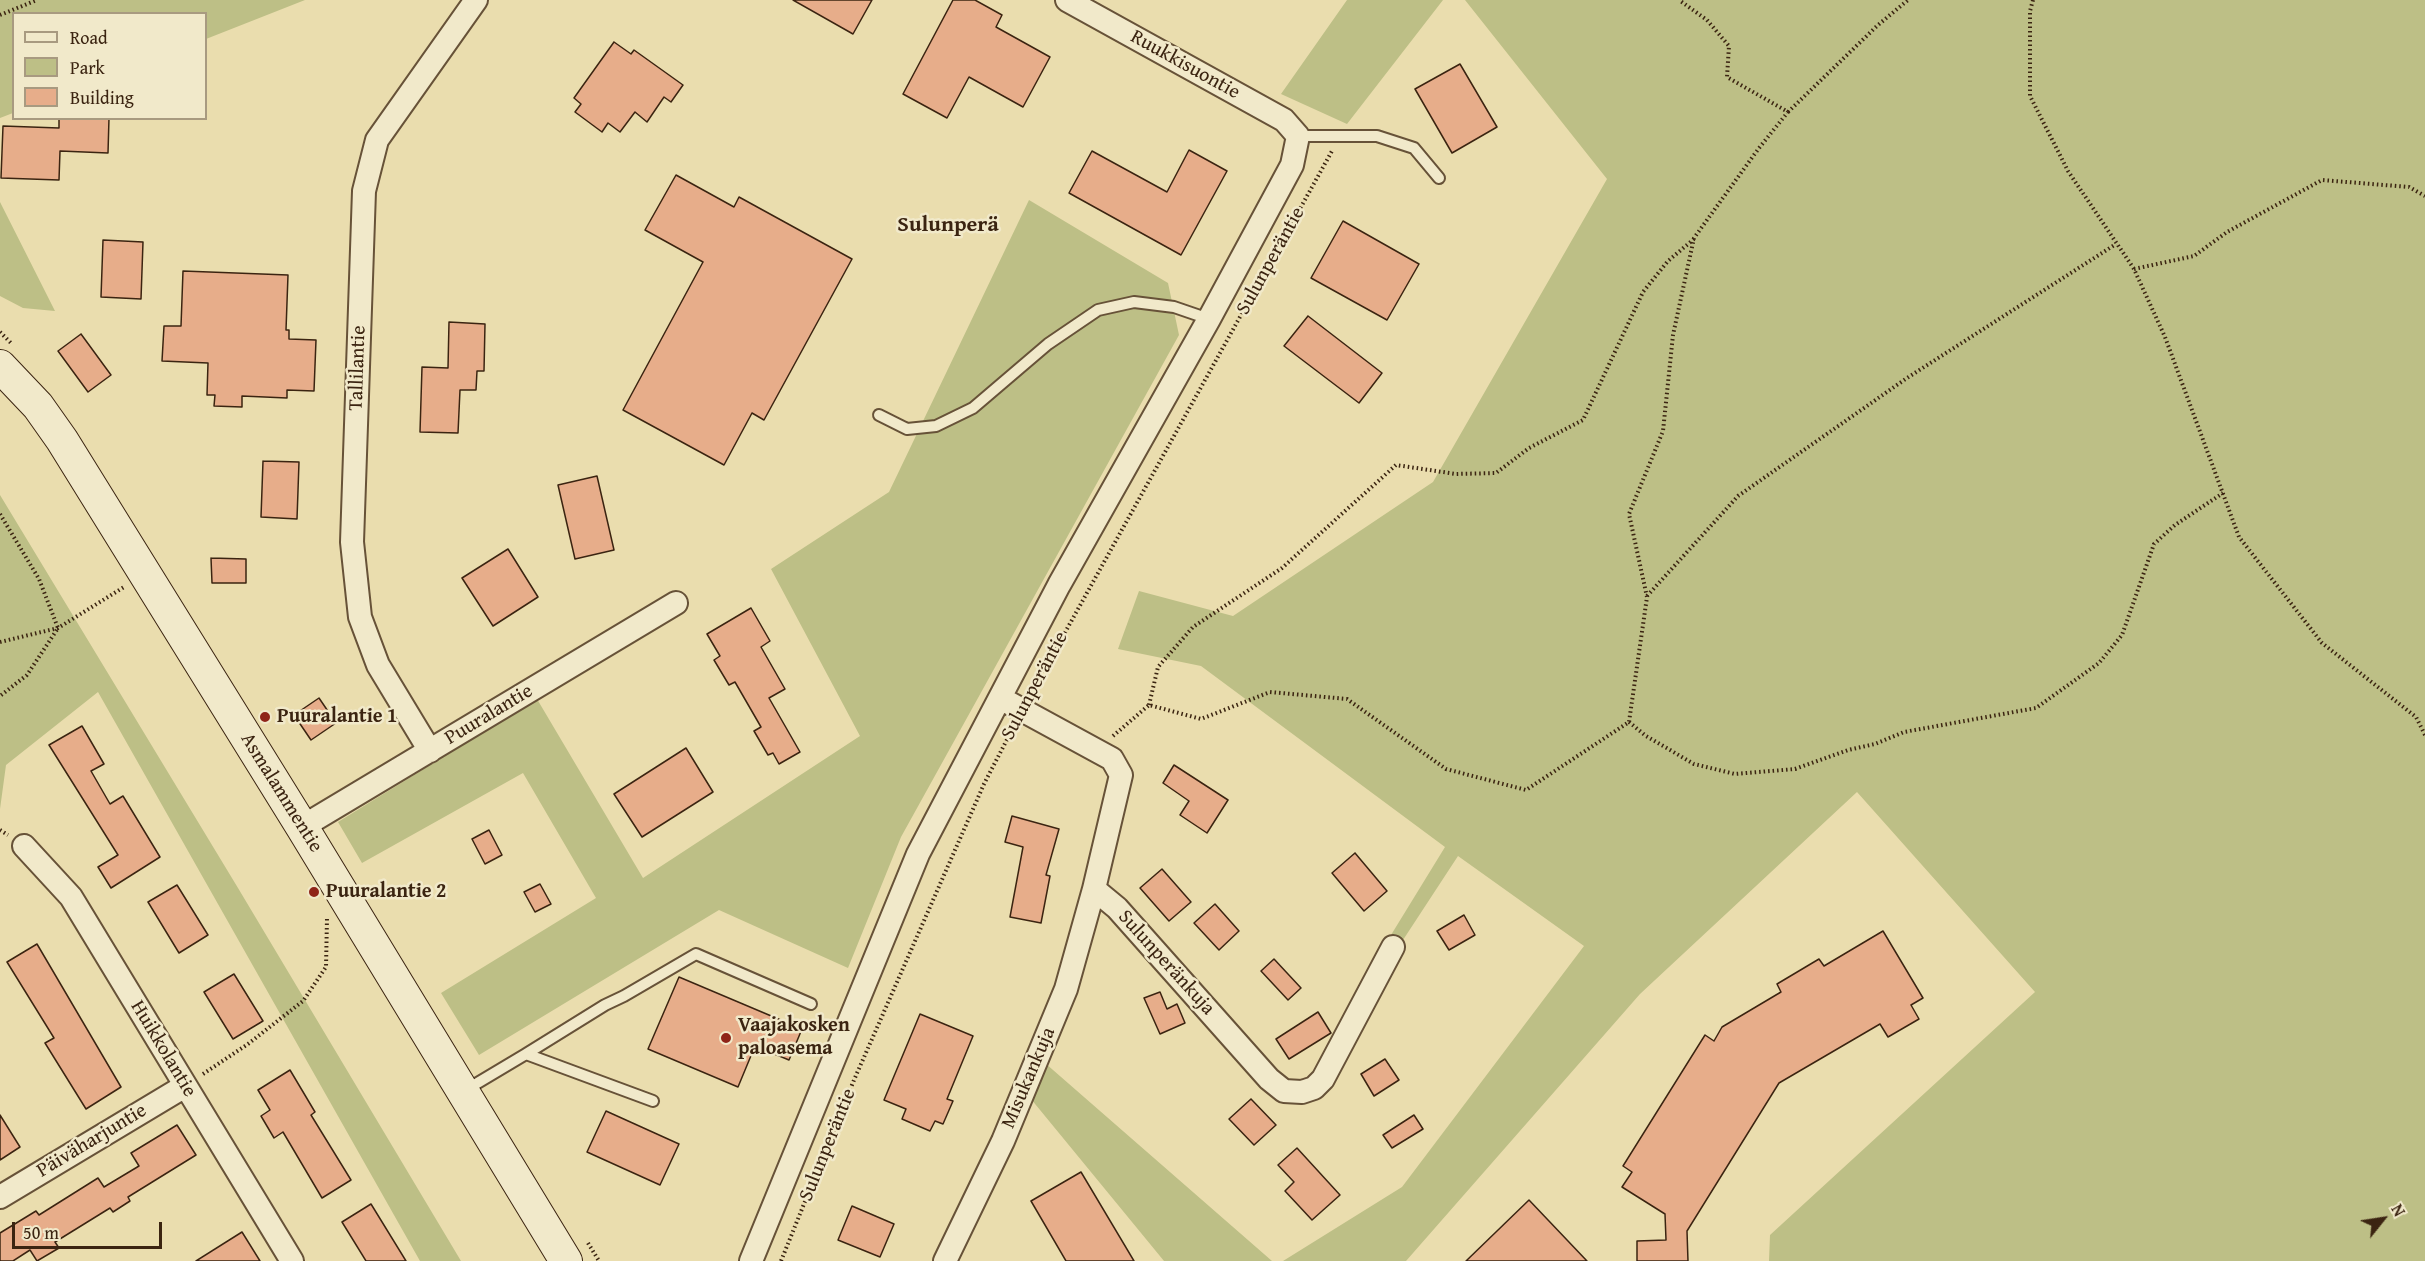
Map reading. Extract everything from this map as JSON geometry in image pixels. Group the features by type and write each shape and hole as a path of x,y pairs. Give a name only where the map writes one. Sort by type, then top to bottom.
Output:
{"street":[{"name":"Tallilantie","path":"430,751 378,664 360,617 352,542 364,191 377,140 476,0"},
{"name":"Ruukkisuontie","path":"1067,0 1284,120 1298,136"},
{"name":"Sulunperäntie","path":"751,1261 918,854 1059,585 1209,319 1292,165 1298,136"},
{"name":"Asmalammentie","path":"0,366 38,406 145,575 302,827 566,1261"},
{"name":"Puuralantie","path":"302,827 676,603"},
{"path":"1000,698 1112,759 1121,775 1094,889"},
{"name":"Huikkolantie","path":"24,846 71,897 292,1261"},
{"name":"Sulunperänkuja","path":"1094,889 1117,908 1269,1080 1284,1091 1302,1092 1314,1088 1323,1079 1393,947"},
{"name":"Misukankuja","path":"945,1261 1003,1141 1066,989 1094,889"},
{"name":"Päiväharjuntie","path":"0,1197 185,1086"}],"lane":[{"path":"1298,136 1377,136 1414,148 1439,178"},
{"path":"879,415 907,429 936,426 973,408 1048,344 1098,310 1134,302 1174,307 1209,319"},
{"path":"464,1091 605,1005 696,954 811,1004"},
{"path":"526,1054 653,1101"}],"path":[{"path":"0,15 37,0"},
{"path":"1679,0 1707,21 1729,46 1727,77 1788,112"},
{"path":"1096,751 1149,705 1158,667 1193,627 1282,568 1396,465 1456,474 1496,473 1529,448 1583,420 1643,292 1668,261 1694,238 1758,148 1788,112 1878,25 1908,0"},
{"path":"2033,0 2030,11 2031,96 2068,171 2134,269 2165,337 2239,537 2322,643 2416,717 2425,735"},
{"name":"Sulunperäntie","path":"781,1261 854,1080 984,784 1022,710 1341,135"},
{"path":"2134,269 2194,256 2227,232 2322,180 2409,187 2425,196"},
{"path":"1149,705 1201,719 1270,692 1347,699 1446,768 1526,790 1629,722 1647,597 1629,514 1663,431 1673,335 1694,238"},
{"path":"1647,597 1738,496 1907,378 2116,244"},
{"path":"1629,722 1646,736 1694,764 1736,774 1795,769 1848,750 1875,744 1904,732 2036,708 2099,663 2122,635 2154,544 2175,525 2223,493"},
{"path":"0,514 39,579 58,628"},
{"path":"0,642 58,628 145,575"},
{"path":"0,696 27,675 58,628"},
{"path":"185,1086 248,1044 303,1001 326,967 328,921 326,914"}],"green space":[{"path":"0,0 305,0 207,39 207,12 12,12 12,113 0,118"},
{"path":"1347,0 1443,0 1347,124 1281,94"},
{"path":"1465,0 2425,0 2425,1261 1769,1261 1770,1235 2035,992 1857,792 1640,994 1406,1261 1283,1261 1402,1187 1584,946 1458,856 1403,940 1391,935 1445,847 1201,666 1118,649 1139,591 1233,616 1433,482 1607,179"},
{"path":"1029,200 1168,283 1179,335 901,837 848,968 719,910 479,1055 441,993 596,898 523,773 362,863 338,822 537,699 643,878 860,736 771,569 889,492"},
{"path":"0,202 55,311 23,308 0,296"},
{"path":"0,495 461,1261 420,1261 98,692 6,765 0,809"},
{"path":"1045,1063 1272,1261 1164,1261 1031,1099"}],"building":[{"path":"793,0 872,0 853,34"},
{"path":"953,0 975,0 1002,15 996,27 1050,57 1023,107 969,77 947,118 903,94"},
{"path":"614,42 631,54 634,50 683,85 671,102 664,97 647,122 635,112 620,132 608,123 602,132 575,112 581,104 574,98"},
{"path":"1460,64 1497,127 1452,153 1415,89"},
{"path":"59,120 109,120 108,153 60,151 59,180 1,178 3,126 59,128"},
{"path":"1189,150 1227,171 1181,255 1069,193 1092,151 1167,192"},
{"path":"676,175 734,207 739,197 852,259 764,420 752,413 724,465 623,410 703,262 645,230"},
{"path":"1343,221 1419,264 1387,320 1311,278"},
{"path":"103,240 143,242 141,299 101,297"},
{"path":"183,271 288,275 286,330 289,330 289,339 316,340 314,391 287,390 287,398 242,396 242,407 214,406 215,395 207,395 208,363 162,361 164,326 181,326"},
{"path":"1308,316 1382,373 1359,403 1284,346"},
{"path":"449,322 485,324 484,371 477,371 476,390 460,390 458,433 420,432 422,367 448,368"},
{"path":"81,334 111,375 88,392 58,351"},
{"path":"263,461 299,462 297,519 261,517"},
{"path":"597,476 614,550 575,559 558,485"},
{"path":"508,549 538,597 493,626 462,578"},
{"path":"211,558 246,559 246,583 212,583"},
{"path":"751,608 770,641 761,647 785,689 769,698 800,752 779,764 773,753 768,755 754,731 761,727 735,682 729,685 714,660 720,656 707,634"},
{"path":"319,698 336,723 311,740 294,715"},
{"path":"82,726 104,764 91,771 110,804 123,796 160,857 111,888 98,867 118,855 49,745"},
{"path":"686,748 713,792 642,837 614,794"},
{"path":"1174,765 1228,800 1207,833 1180,815 1189,801 1163,783"},
{"path":"1012,816 1059,829 1046,875 1050,876 1041,923 1010,917 1023,847 1005,842"},
{"path":"489,830 502,855 485,864 472,839"},
{"path":"1355,853 1387,891 1364,911 1332,873"},
{"path":"1162,869 1191,902 1169,921 1140,888"},
{"path":"540,884 551,904 535,912 524,892"},
{"path":"177,885 208,935 179,953 148,902"},
{"path":"1215,904 1239,931 1219,950 1194,923"},
{"path":"1464,915 1475,935 1449,950 1437,931"},
{"path":"1883,931 1923,998 1911,1005 1919,1019 1888,1037 1880,1024 1779,1083 1687,1231 1688,1261 1637,1261 1637,1241 1666,1240 1665,1214 1622,1187 1632,1172 1623,1166 1705,1035 1714,1041 1722,1027 1781,992 1777,984 1819,959 1824,966"},
{"path":"37,944 121,1087 86,1109 45,1043 54,1038 7,962"},
{"path":"1274,959 1301,988 1288,1000 1261,971"},
{"path":"234,974 263,1021 233,1039 204,992"},
{"name":"Vaajakosken paloasema","path":"679,977 802,1029 789,1060 755,1046 738,1087 648,1049"},
{"path":"1160,992 1167,1009 1177,1004 1185,1023 1160,1034 1144,998"},
{"path":"1318,1012 1331,1033 1289,1059 1276,1039"},
{"path":"920,1014 973,1036 947,1099 953,1101 943,1124 935,1121 930,1131 902,1119 906,1109 884,1100"},
{"path":"1385,1059 1399,1080 1374,1096 1361,1074"},
{"path":"290,1070 315,1112 311,1115 351,1180 322,1198 283,1132 274,1138 261,1116 270,1110 258,1090"},
{"path":"1251,1099 1276,1125 1254,1145 1229,1119"},
{"path":"606,1111 679,1144 660,1185 587,1152"},
{"path":"0,1115 20,1147 0,1160"},
{"path":"1414,1115 1423,1129 1392,1148 1383,1135"},
{"path":"177,1125 196,1155 128,1197 130,1201 113,1212 110,1208 55,1242 59,1248 37,1261 30,1250 13,1261 0,1261 0,1233 36,1211 39,1215 98,1178 104,1187 139,1166 131,1153"},
{"path":"1297,1148 1340,1195 1312,1220 1285,1191 1294,1182 1278,1165"},
{"path":"1081,1172 1134,1261 1066,1261 1031,1201"},
{"path":"1529,1200 1587,1261 1466,1261"},
{"path":"371,1204 406,1261 366,1261 342,1222"},
{"path":"852,1206 894,1224 880,1257 838,1240"},
{"path":"242,1232 260,1261 196,1261"}],"place":[{"name":"Puuralantie 1","path":"265,717"},
{"name":"Puuralantie 2","path":"314,892"},
{"name":"Vaajakosken paloasema","path":"726,1038"}],"district":[{"name":"Sulunperä","path":"948,225"}]}
